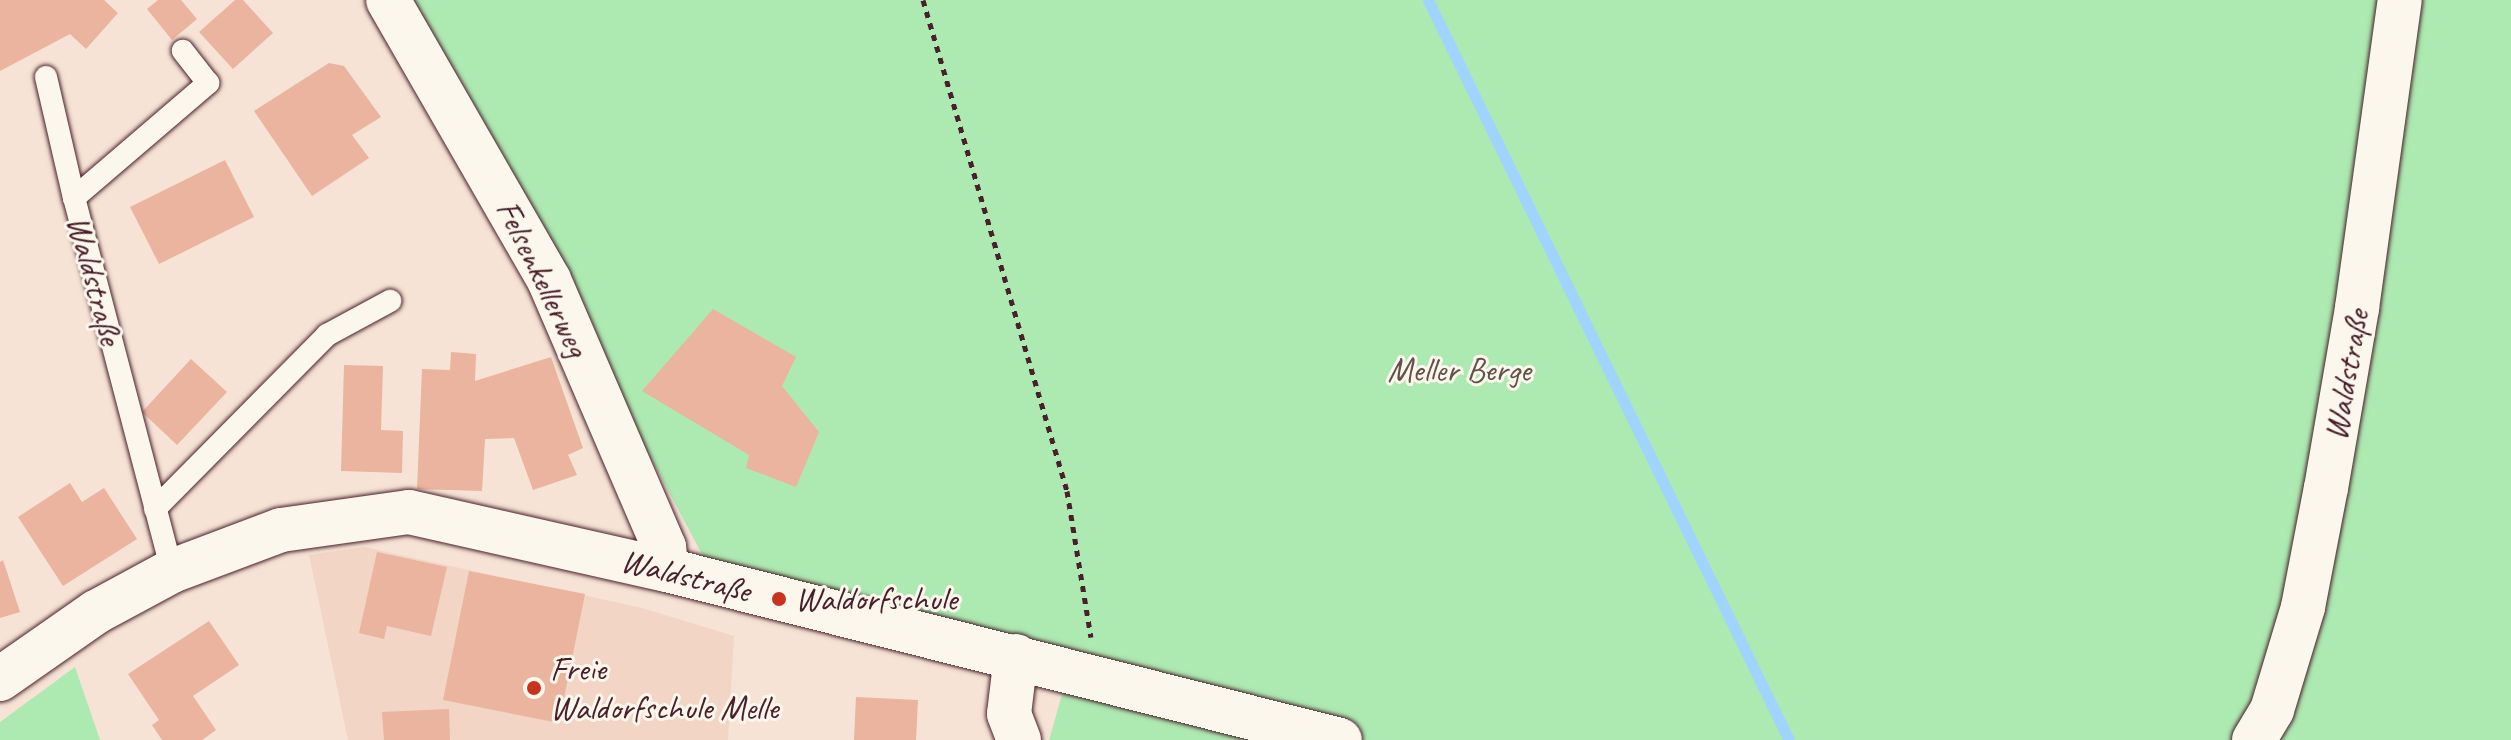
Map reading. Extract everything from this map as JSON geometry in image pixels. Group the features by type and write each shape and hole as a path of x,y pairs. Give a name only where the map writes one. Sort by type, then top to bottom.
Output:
{"street":[{"name":"Felsenkellerweg","path":"388,0 549,280 664,547 667,570"},
{"name":"Waldstraße","path":"2254,740 2272,710 2303,607 2357,308 2400,0"},
{"name":"Waldstraße","path":"0,679 96,612 172,571 281,530 409,512 667,570 1340,740"},
{"path":"1016,656 1009,714 1019,740"}],"lane":[{"name":"Waldstraße","path":"172,571 74,198 208,83 183,51"},
{"path":"46,77 74,198"},
{"path":"155,509 327,335 390,301"}],"path":[{"path":"923,0 1067,491 1098,677"}],"shaded area":[{"name":"Freie Waldorfschule Melle","path":"364,547 642,608 734,636 728,740 348,740 309,555"}],"green space":[{"name":"Meller Berge","path":"407,0 2511,0 2511,740 1049,740 1073,656 703,556"},
{"path":"75,667 100,740 0,740 0,722"}],"building":[{"path":"0,0 104,0 118,13 86,49 70,34 0,71"},
{"path":"158,0 181,0 197,19 172,40 147,9"},
{"path":"235,0 243,0 273,33 233,69 199,32"},
{"path":"329,63 344,66 381,117 352,135 369,158 312,196 254,111"},
{"path":"225,160 254,217 159,264 130,207"},
{"path":"713,309 796,357 782,386 819,432 796,487 746,468 749,455 642,391"},
{"path":"451,352 476,354 475,381 551,357 583,448 568,455 577,475 533,490 514,438 485,439 482,491 417,489 422,369 450,370"},
{"path":"191,359 227,392 177,445 142,412"},
{"path":"344,365 383,366 381,430 403,431 402,473 341,471"},
{"path":"70,483 82,502 104,488 137,539 63,586 18,517"},
{"path":"377,552 447,567 431,636 387,626 384,639 359,633"},
{"path":"3,560 20,612 0,618 0,562"},
{"path":"469,571 585,594 559,723 443,700"},
{"path":"209,621 239,665 193,696 216,730 202,740 162,740 152,725 159,720 128,674"},
{"path":"856,697 918,700 916,740 854,740"},
{"path":"449,709 450,740 384,740 382,712"}],"waterway":[{"path":"1428,0 1789,740"}],"place":[{"name":"Waldorfschule","path":"779,599"},
{"name":"Freie Waldorfschule Melle","path":"534,688"}]}
